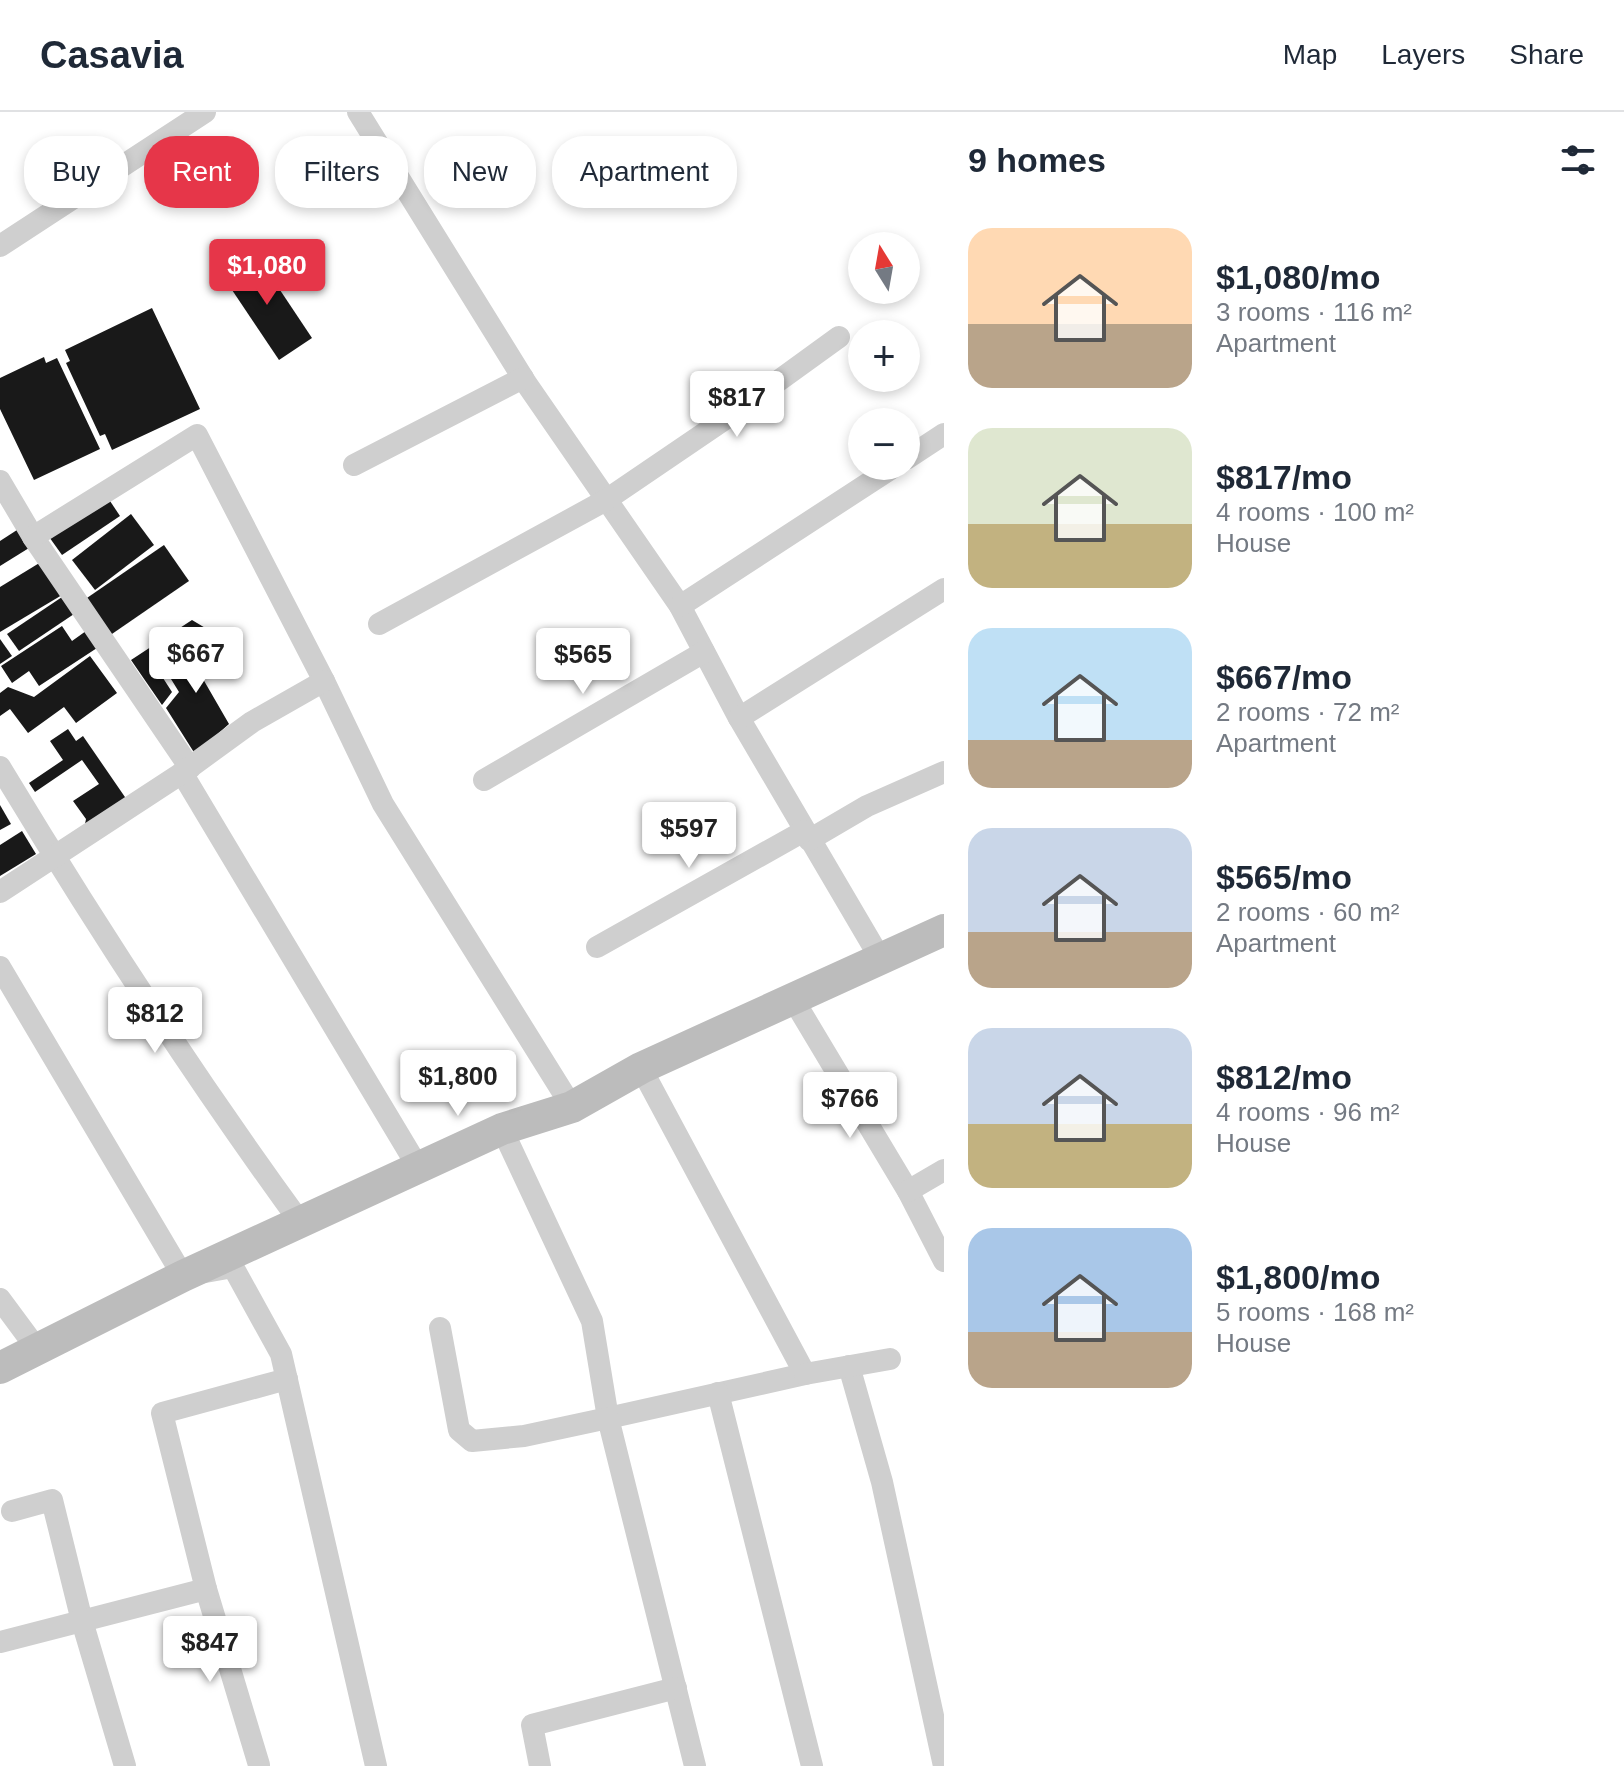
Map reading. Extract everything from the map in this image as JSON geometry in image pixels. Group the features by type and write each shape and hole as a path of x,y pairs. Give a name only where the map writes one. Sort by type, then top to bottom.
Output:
{"street":[{"path":"0,246 205,112"},
{"path":"358,112 523,378 680,606 806,836 880,958"},
{"path":"379,624 606,500 839,337"},
{"path":"354,465 523,378"},
{"path":"920,450 944,434"},
{"path":"33,537 197,435 324,681 383,804 572,1107"},
{"path":"680,606 874,480"},
{"path":"0,481 33,537 186,771 418,1167"},
{"path":"739,718 944,589"},
{"path":"484,780 704,652"},
{"path":"0,892 186,771 252,722 324,681"},
{"path":"0,767 54,857 214,1104 300,1222"},
{"path":"597,947 806,836 944,772"},
{"path":"0,1368 183,1276 502,1129 572,1107 641,1068 944,930"},
{"path":"0,967 183,1276"},
{"path":"793,999 908,1191 944,1261"},
{"path":"641,1068 805,1374"},
{"path":"502,1129 592,1321 608,1418 695,1766"},
{"path":"908,1191 944,1170"},
{"path":"183,1276 233,1267 281,1354 376,1766"},
{"path":"0,1299 37,1349"},
{"path":"440,1328 459,1430 472,1441 488,1442 524,1436 805,1374 890,1359"},
{"path":"849,1366 882,1482 944,1766"},
{"path":"259,1765 206,1589 162,1413 287,1379"},
{"path":"718,1393 812,1766"},
{"path":"12,1511 52,1500 82,1621 125,1766"},
{"path":"0,1642 206,1589"},
{"path":"540,1766 532,1725 676,1688"}],"building":[{"path":"256,254 312,338 279,360 222,275"},
{"path":"152,308 200,409 112,450 105,434 100,436 66,363 70,361 65,350"},
{"path":"44,357 46,363 57,358 100,449 34,480 0,409 0,378"},
{"path":"106,495 120,516 62,555 47,534"},
{"path":"131,514 154,545 95,590 72,560"},
{"path":"17,530 29,548 0,566 0,541"},
{"path":"164,545 189,581 109,636 84,600"},
{"path":"41,562 62,595 0,632 0,587"},
{"path":"65,595 77,612 19,651 7,634"},
{"path":"192,620 207,629 154,664 172,692 162,705 131,660"},
{"path":"62,626 72,641 86,631 97,648 39,686 29,671 12,683 1,666"},
{"path":"210,637 227,664 203,679 229,724 195,754 166,708 179,692 163,666"},
{"path":"0,639 12,656 0,664"},
{"path":"90,656 117,693 76,723 64,707 28,733 10,709 0,716 0,693 8,687 34,697"},
{"path":"68,729 76,741 83,736 127,800 84,829 86,819 73,801 99,784 82,760 35,792 29,783 63,760 50,741"},
{"path":"0,805 11,824 0,830"},
{"path":"22,831 36,854 0,876 0,845"}]}
